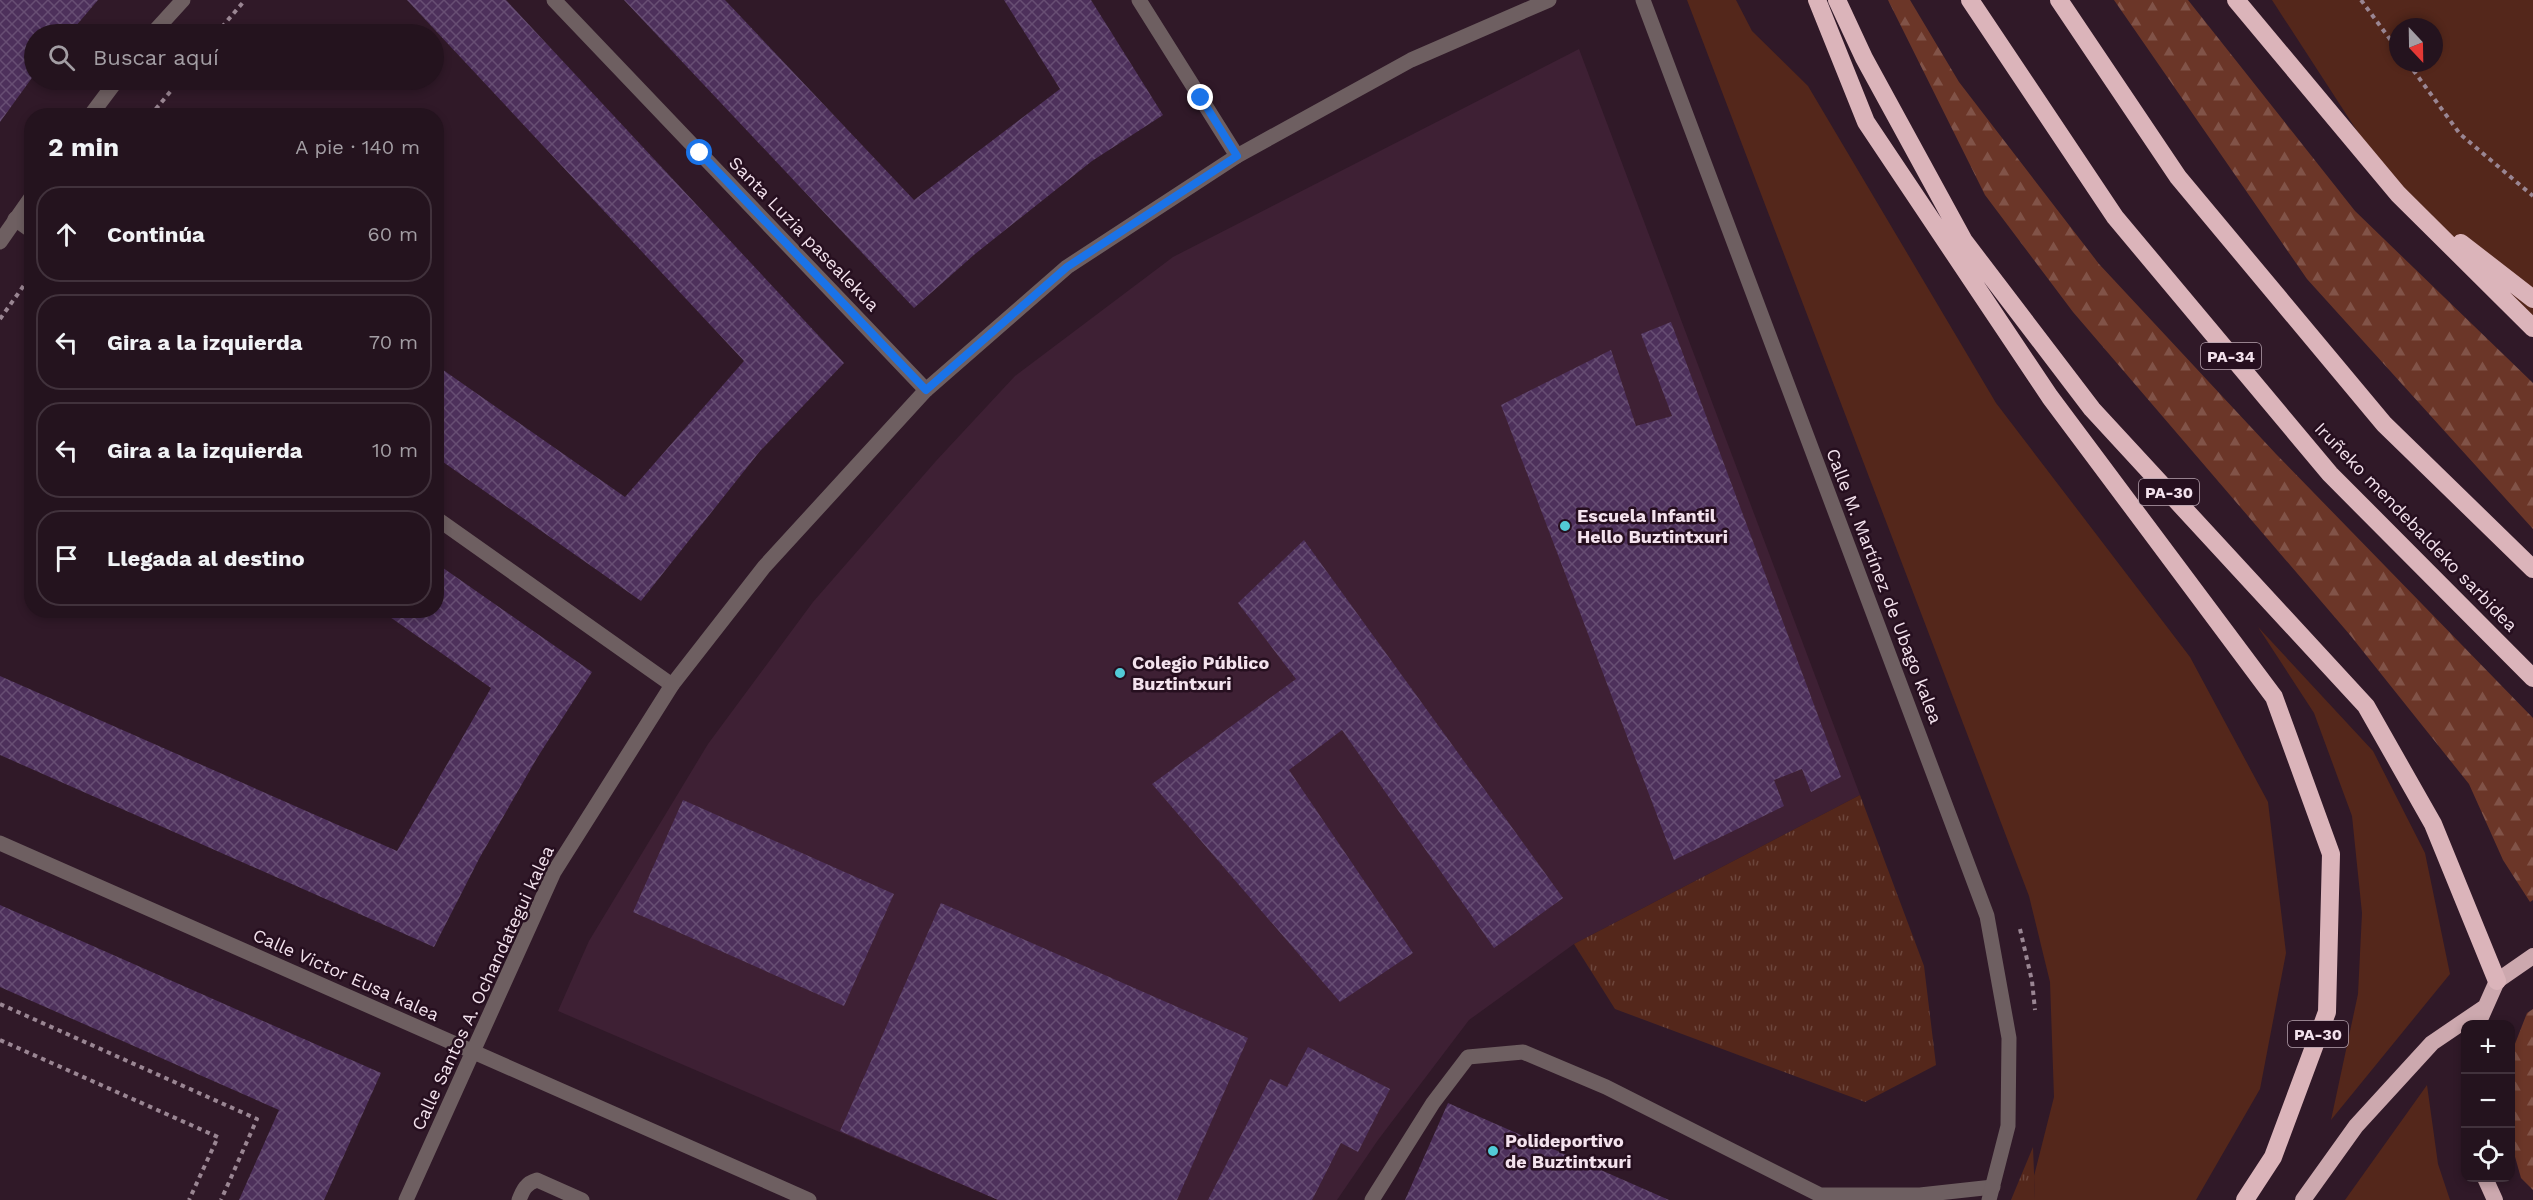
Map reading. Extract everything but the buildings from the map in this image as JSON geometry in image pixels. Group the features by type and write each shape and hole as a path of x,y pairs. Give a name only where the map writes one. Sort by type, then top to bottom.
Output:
{"highway":[{"name":"PA-30","path":"1817,0 1866,122 2050,397 2274,697 2331,854 2327,1012 2273,1157 2245,1200"},
{"name":"PA-30","path":"1837,0 1864,58 1964,241 2092,409 2366,706 2433,824 2497,981"},
{"name":"Iruñeko mendebaldeko sarbidea","path":"1970,0 2115,217 2330,474 2533,678"},
{"path":"2060,0 2178,177 2377,415 2533,569"},
{"path":"2236,0 2398,194 2533,328"},
{"path":"2398,194 2533,299"},
{"path":"2480,1020 2497,981 2533,956"},
{"path":"2303,1200 2356,1126 2432,1043 2485,1007"},
{"path":"2487,1182 2494,1200"}],"street":[{"name":"Santa Luzia pasealekua","path":"554,0 926,390"},
{"path":"1139,0 1237,156"},
{"name":"Calle Santos A. Ochandategui kalea","path":"405,1200 555,872 672,685 764,567 926,390 1067,267 1237,156 1411,60 1549,0"},
{"name":"Calle M. Martínez de Ubago kalea","path":"1642,0 1987,916 2009,1038 2008,1126 1991,1193"},
{"path":"160,24 179,1"},
{"path":"96,108 110,90"},
{"path":"0,242 24,207"},
{"path":"15,219 24,225"},
{"path":"444,524 672,685"},
{"name":"Calle Victor Eusa kalea","path":"0,843 809,1200"},
{"path":"1372,1200 1433,1103 1468,1057 1522,1052 1606,1087 1820,1194 1991,1193"},
{"path":"519,1200 525,1187 537,1180 582,1200"}],"path":[{"path":"224,24 244,0"},
{"path":"2361,0 2389,38"},
{"path":"2415,72 2460,134 2533,196"},
{"path":"157,108 172,90"},
{"path":"0,318 24,285"},
{"path":"0,1004 257,1119 221,1200"},
{"path":"0,1040 218,1137 189,1200"}],"shaded area":[{"name":"Colegio Público Buztintxuri","path":"1579,49 1860,795 1574,944 1469,1020 1378,1140 1337,1200 998,1200 558,1011 589,941 708,744 813,602 936,461 1015,376 1173,257"}],"green space":[{"path":"1687,0 1736,0 1752,31 1808,86 1996,403 2190,657 2268,802 2286,953 2260,1089 2196,1200 2035,1200 2034,1176 2054,1097 2050,982 2029,896"},
{"path":"1888,0 1910,0 1959,82 2099,264 2276,454 2533,718 2533,900 2530,902 2503,860 2469,784 2350,635 2073,312 1985,195"},
{"path":"2114,0 2188,0 2355,211 2533,383 2533,529 2307,279"},
{"path":"2272,0 2533,0 2533,322 2398,194"},
{"path":"2258,627 2373,751 2425,853 2450,974 2331,1120 2358,994 2362,913 2352,816 2314,713"},
{"path":"1860,795 1924,966 1936,1065 1865,1102 1615,1009 1574,944"},
{"path":"2533,1009 2533,1190 2521,1178 2515,1157 2515,1044 2527,1013"},
{"path":"2427,1085 2438,1164 2450,1200 2345,1200"},
{"path":"2033,1147 2035,1200 2011,1200"}],"place":[{"name":"Escuela Infantil Hello Buztintxuri","path":"1565,526"},
{"name":"Colegio Público Buztintxuri","path":"1120,673"},
{"name":"Polideportivo de Buztintxuri","path":"1493,1151"}],"route":[{"path":"700,153 926,390 1067,267 1237,156 1201,98"}]}
